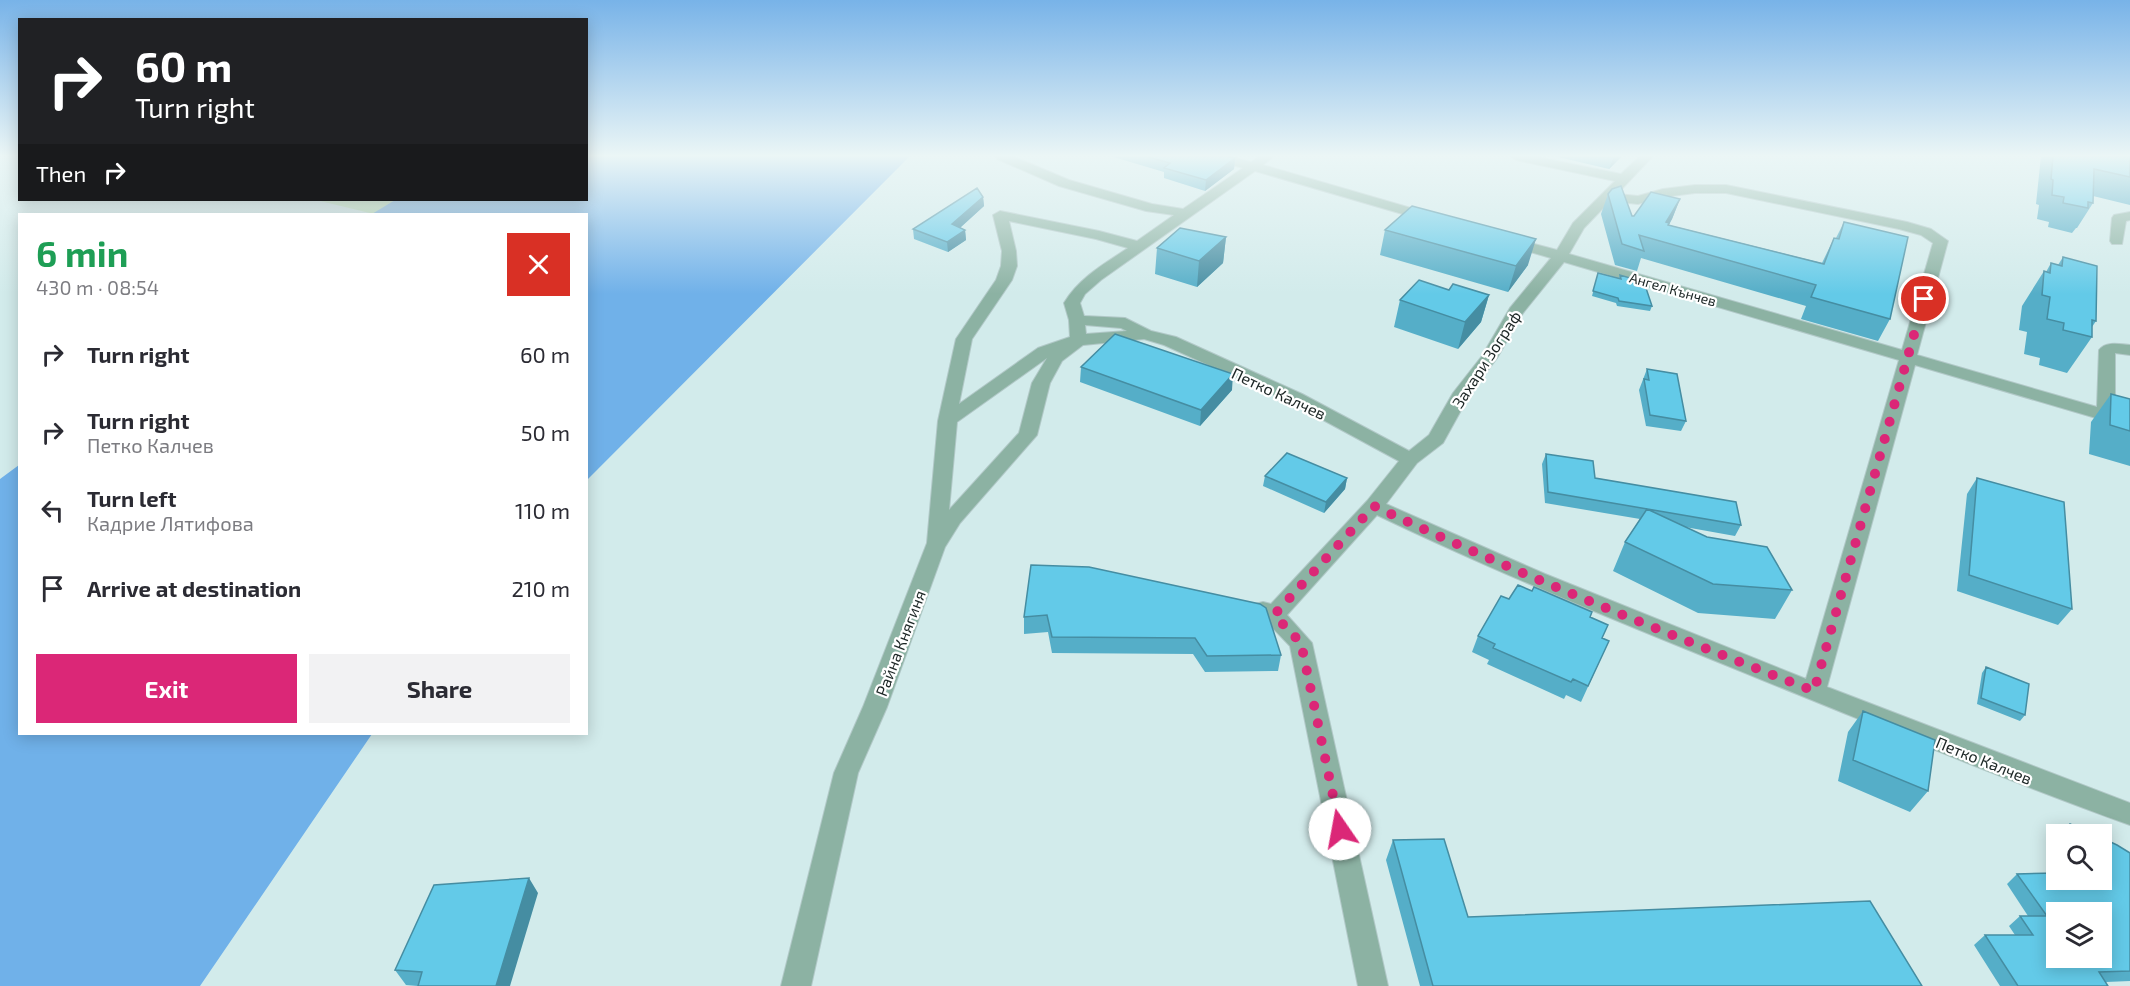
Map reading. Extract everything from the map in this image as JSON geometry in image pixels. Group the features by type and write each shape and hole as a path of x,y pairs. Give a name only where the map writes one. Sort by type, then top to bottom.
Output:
{"street":[{"path":"1130,202 1151,208 1168,208 1184,214"},
{"path":"948,421 1023,365 1077,330 1072,303 1079,291 1202,202"},
{"path":"1374,202 1447,223"},
{"name":"Захари Зограф","path":"1274,615 1374,506 1410,459 1436,439 1462,393 1489,358 1516,311 1561,256 1578,226 1601,202"},
{"path":"1790,202 1902,225 1926,232 1941,241 1814,691"},
{"path":"935,547 948,421 964,339 1004,280 1009,266 1009,250 1000,215 1099,235 1140,247"},
{"path":"2117,241 2119,218 2130,216"},
{"name":"Ангел Кънчев","path":"1492,236 2130,422"},
{"name":"Петко Калчев","path":"1077,330 1145,334 1170,341 1296,398 1410,459"},
{"name":"Райна Княгиня","path":"796,986 846,773 879,697 935,547 953,518 1028,435 1041,383 1055,358 1077,330"},
{"path":"2106,415 2107,350 2113,348 2130,350"},
{"name":"Петко Калчев","path":"1374,506 1468,551 1610,612 2035,780 2130,814"},
{"path":"1238,605 1256,607 1274,615 1301,643 1373,986"}],"green space":[{"path":"324,202 392,202 376,213"}],"water":[{"path":"392,202 864,202 588,479 588,213 374,213"},
{"path":"18,466 18,735 371,735 200,986 0,986 0,479"}],"building":[{"path":"955,202 977,202 952,224 965,230 947,242 913,229"},
{"path":"1610,202 1627,202 1634,216 1644,202 1678,202 1666,222 1669,223 1668,225 1824,264 1834,238 1839,239 1844,222 1908,237 1890,319 1811,297 1816,285 1639,235 1644,251 1622,244"},
{"path":"2088,202 2088,208 2063,203"},
{"path":"1412,206 1536,239 1516,266 1385,230"},
{"path":"1180,228 1226,237 1199,261 1157,248"},
{"path":"2063,257 2097,266 2096,321 2092,320 2092,337 2063,330 2064,323 2047,319 2050,297 2042,295 2044,271 2050,273 2051,263 2062,266"},
{"path":"1598,273 1621,279 1620,275 1644,282 1652,306 1619,301 1618,298 1593,291"},
{"path":"1419,280 1449,290 1453,284 1489,295 1465,322 1400,300"},
{"path":"1115,334 1233,374 1201,410 1081,367"},
{"path":"1647,369 1677,374 1686,421 1650,415 1644,379 1649,380"},
{"path":"2111,394 2130,399 2130,431 2110,425"},
{"path":"1287,453 1347,478 1326,502 1265,476"},
{"path":"1546,454 1593,461 1595,478 1736,502 1741,525 1548,492"},
{"path":"1977,478 2064,502 2072,609 1969,575"},
{"path":"1647,509 1707,537 1767,547 1792,590 1713,584 1625,542"},
{"path":"1031,565 1089,567 1260,604 1266,608 1281,655 1207,656 1195,638 1052,637 1047,615 1024,617"},
{"path":"1518,585 1532,591 1534,587 1592,612 1590,617 1608,625 1602,638 1609,641 1588,686 1573,679 1571,682 1493,648 1495,644 1478,636 1501,596 1509,599"},
{"path":"1986,667 2029,684 2025,715 1981,698"},
{"path":"1863,711 1935,740 1928,791 1853,760"},
{"path":"1444,839 1468,917 1870,901 1922,986 1433,986 1393,840"},
{"path":"2112,843 2130,853 2130,971 2099,972 2108,986 2018,986 1985,935 2033,935 2020,916 2046,916 2046,968 2112,968 2112,902 2046,902 2046,915 2017,874 2046,873 2046,890 2112,890"},
{"path":"529,878 496,986 418,986 422,972 395,970 434,885"}],"route":[{"path":"1340,829 1301,643 1274,615 1374,506 1468,551 1610,612 1814,691 1924,299"}]}
